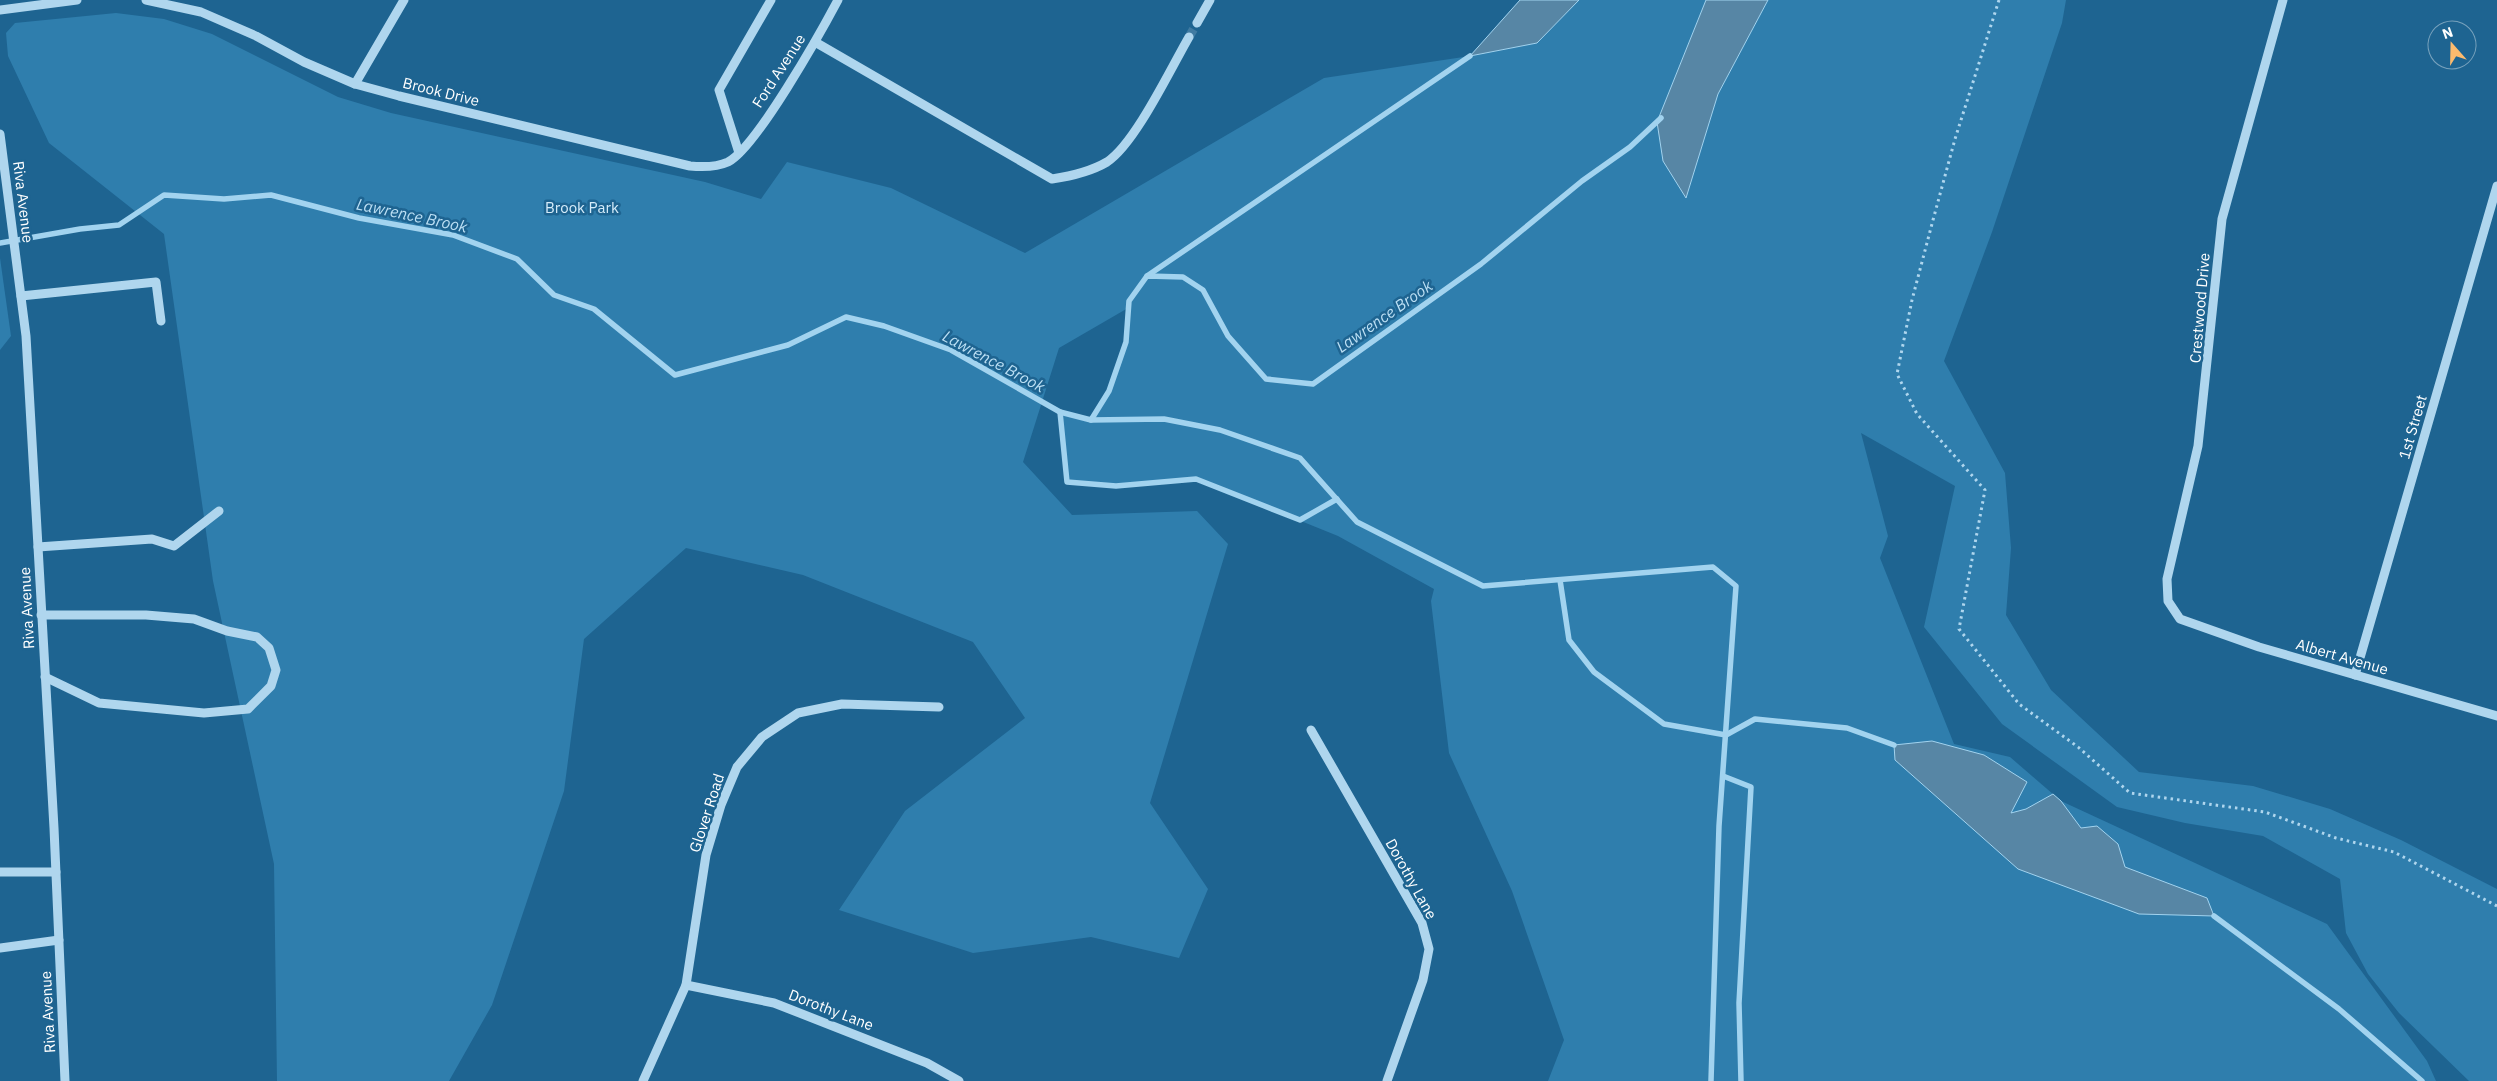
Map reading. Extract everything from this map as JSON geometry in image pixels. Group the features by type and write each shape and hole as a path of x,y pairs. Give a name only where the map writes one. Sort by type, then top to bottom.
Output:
{"street":[{"path":"0,10 77,0"},
{"name":"Brook Drive","path":"146,0 201,12 256,36 304,62 355,84 399,96 690,166 704,167 727,162 739,153"},
{"path":"355,84 404,0"},
{"path":"739,153 719,90 771,0"},
{"name":"Ford Avenue","path":"739,153 758,129 815,42 838,0"},
{"path":"1197,23 1210,0"},
{"name":"Crestwood Drive","path":"2180,619 2168,601 2168,579 2198,446 2222,219 2284,0"},
{"path":"815,42 1052,179 1077,176 1107,162 1127,145 1189,37"},
{"name":"Riva Avenue","path":"0,134 26,336 56,872 65,1081"},
{"name":"1st Street","path":"2355,675 2497,186"},
{"path":"21,296 156,282 161,321"},
{"path":"38,547 152,539 174,546 220,511"},
{"path":"41,615 146,614 194,619 227,631 257,637 269,648 276,670 271,686 248,708 204,713 99,703 45,677"},
{"name":"Albert Avenue","path":"2180,619 2259,647 2497,716"},
{"name":"Glover Road","path":"643,1081 686,985 706,855 721,805 737,767 762,738 798,713 842,704 939,707"},
{"name":"Dorothy Lane","path":"1311,730 1422,923 1429,949 1423,980 1387,1081"},
{"path":"0,872 56,872"},
{"path":"0,948 59,940"},
{"name":"Dorothy Lane","path":"686,985 774,1004 928,1063 959,1081"}],"path":[{"path":"1999,0 1955,140 1933,220 1912,300 1897,374 1916,414 1985,490 1960,629 2019,704 2078,747 2130,792 2265,812 2336,838 2394,852 2497,906"}],"green space":[{"name":"Brook Park","path":"1579,0 1706,0 1657,122 1686,197 1718,94 1768,0 2066,0 2062,23 1992,232 1944,361 2005,473 2011,548 2006,615 2051,690 2139,772 2253,786 2330,809 2401,840 2497,889 2497,1081 2469,1081 2399,1013 2368,974 2346,933 2340,879 2263,836 2185,823 2117,807 2002,724 1924,627 1955,486 1861,433 1888,536 1880,558 1954,744 2010,757 2061,801 2327,924 2427,1061 2436,1081 1548,1081 1564,1040 1512,891 1449,753 1431,601 1434,589 1338,536 1197,479 1116,486 1067,482 1060,412 1091,419 1106,393 1118,366 1126,338 1128,308 1059,348 1023,462 1072,515 1197,511 1228,544 1150,803 1208,889 1179,958 1091,937 973,953 839,910 905,811 1025,718 973,642 803,575 686,548 584,639 564,791 492,1005 449,1081 277,1081 274,864 213,581 164,234 49,143 8,56 6,33 15,23 116,13 164,19 212,34 338,97 391,113 705,182 761,199 787,162 891,188 1025,253 1324,78 1470,56 1537,43"},
{"path":"0,258 11,336 0,350"}],"shaded area":[{"path":"1520,0 1579,0 1537,43 1470,56"},
{"path":"1706,0 1768,0 1718,94 1686,198 1663,161 1657,122"},
{"path":"1932,741 1984,755 2027,782 2011,813 2026,809 2053,794 2061,801 2081,828 2097,826 2118,844 2125,867 2207,898 2214,916 2139,914 2018,869 1895,760 1894,745"}],"waterway":[{"path":"1147,276 1470,56"},
{"name":"Lawrence Brook","path":"0,243 80,229 119,225 164,195 224,199 271,195 359,218 453,235 517,259 554,295 594,309 675,375 788,345 846,317 884,326 951,350 1060,412 1091,420 1109,391 1126,342 1129,301 1147,276 1183,277 1203,290 1228,336 1266,379 1313,384 1481,264 1582,181 1630,147 1661,118"},
{"path":"1060,412 1067,482 1116,486 1196,479 1300,520 1337,499"},
{"path":"1091,420 1164,419 1220,430 1300,458 1357,522 1483,586 1713,567 1736,586 1719,826 1711,1081"},
{"path":"1560,580 1569,640 1594,672 1664,724 1726,735 1755,719 1847,728 1894,745"},
{"path":"1723,776 1751,787 1739,1003 1741,1081"},
{"path":"2214,916 2339,1009 2422,1081"}],"tunnel":[{"path":"1189,37 1197,23"}]}
